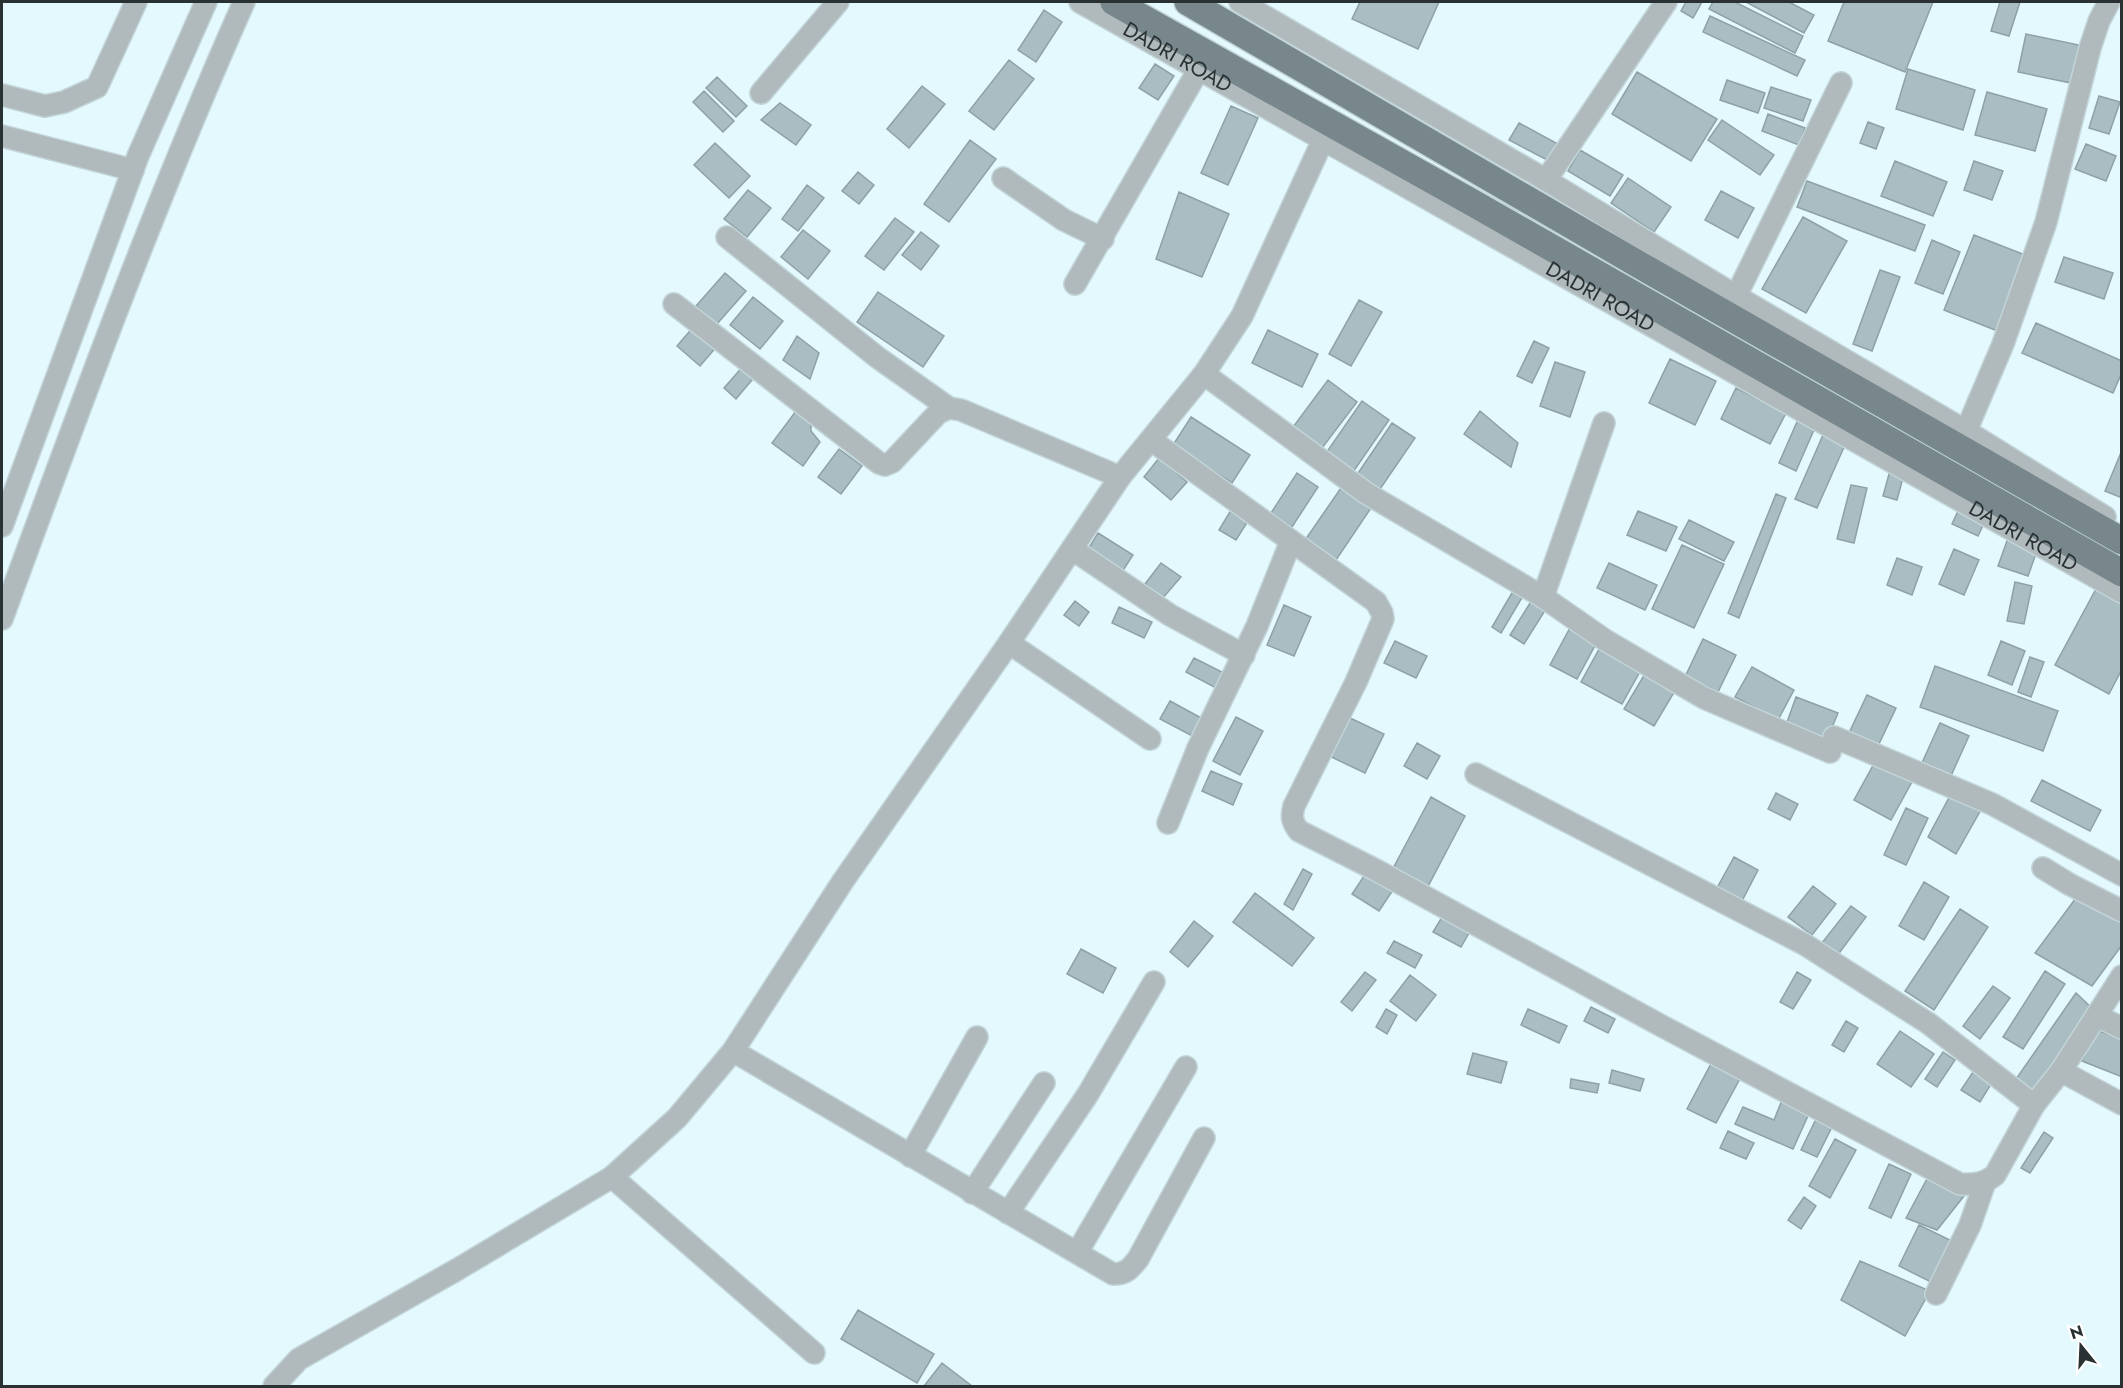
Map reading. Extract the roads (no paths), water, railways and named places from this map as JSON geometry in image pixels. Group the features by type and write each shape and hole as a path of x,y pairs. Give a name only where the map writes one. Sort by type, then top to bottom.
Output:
{"main road":[{"path":"1114,2 1473,203 2121,573"},
{"path":"1188,2 1691,295 2121,541"}],"street":[{"path":"2,95 45,106 64,102 97,87 136,2"},
{"path":"2,526 133,170 206,2"},
{"path":"2,619 89,382 170,177 244,2"},
{"path":"760,93 838,2"},
{"name":"DADRI ROAD","path":"1080,2 2121,592"},
{"path":"1546,180 1666,2"},
{"path":"1966,431 2003,344 2046,222 2090,48 2099,21 2109,2"},
{"path":"1249,4 1966,431 2121,527"},
{"path":"1075,284 1199,69"},
{"path":"1736,296 1841,83"},
{"path":"2,136 133,170"},
{"path":"274,1386 299,1359 612,1177 678,1118 733,1051 843,881 1009,644 1120,477 1203,374 1242,316 1323,140"},
{"path":"1003,178 1064,220 1103,239"},
{"path":"727,237 877,357 949,408 961,410 1120,477"},
{"path":"674,304 879,463 885,465 899,457 938,413 949,408"},
{"path":"1203,374 1366,493 1543,597 1605,640 1704,698 1830,752 1834,737 1992,804 2121,875"},
{"path":"1543,597 1604,423"},
{"path":"1151,440 1376,602 1382,613 1383,619 1356,682 1294,806 1291,815 1299,831 1376,870 1960,1184 1975,1185 1985,1182 1995,1174 2034,1105 2061,1071 2121,976"},
{"path":"1168,823 1198,748 1257,626 1291,541"},
{"path":"1072,549 1170,615 1244,655"},
{"path":"1009,644 1150,739"},
{"path":"1476,774 1804,944 1928,1023 2034,1105"},
{"path":"2043,868 2121,911"},
{"path":"1008,1213 1088,1094 1154,982"},
{"path":"2097,1016 2121,1028"},
{"path":"910,1155 977,1037"},
{"path":"733,1051 972,1193 1078,1251 1113,1274 1122,1274 1130,1269 1138,1259 1204,1138"},
{"path":"1078,1251 1186,1067"},
{"path":"2061,1071 2121,1104"},
{"path":"972,1193 1044,1083"},
{"path":"612,1177 814,1353"},
{"path":"1936,1294 1970,1225 1985,1182"}]}
